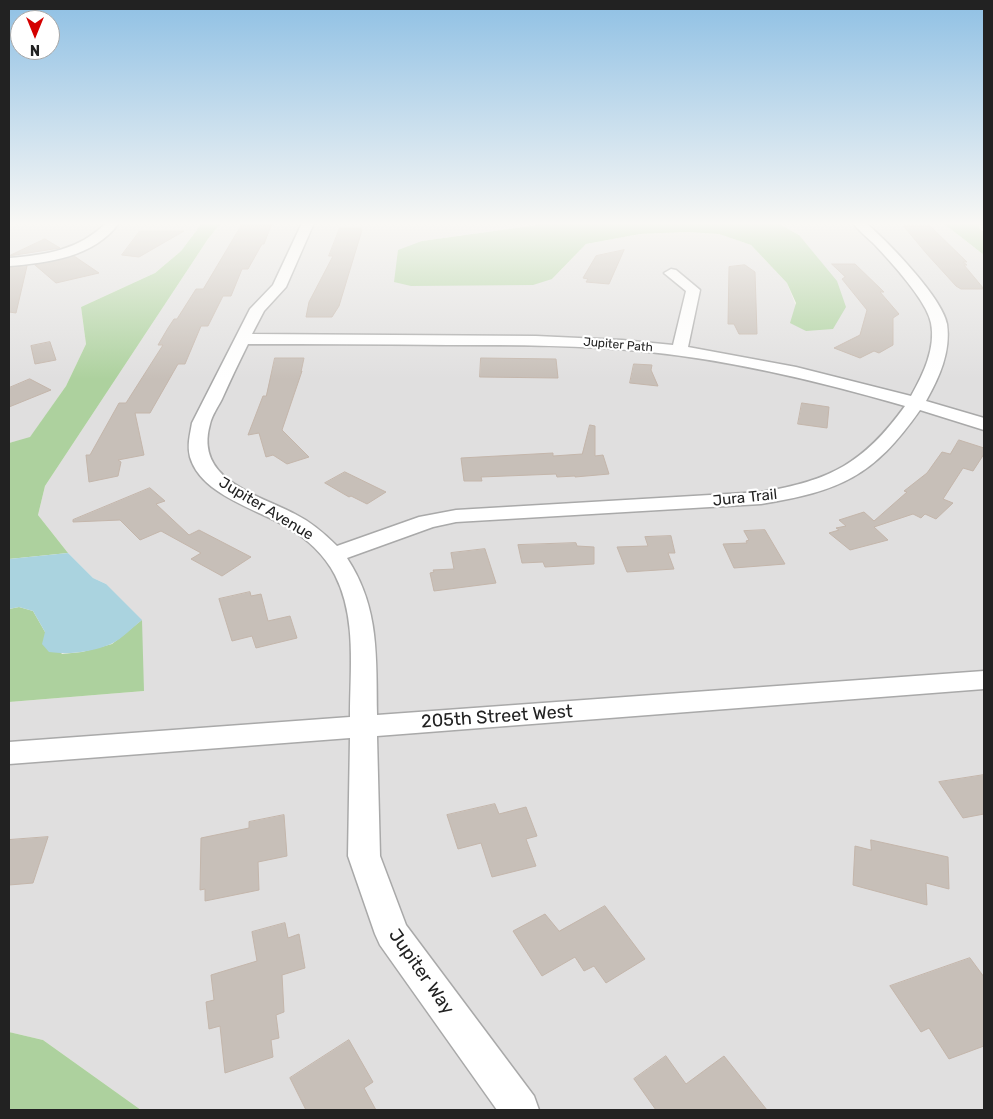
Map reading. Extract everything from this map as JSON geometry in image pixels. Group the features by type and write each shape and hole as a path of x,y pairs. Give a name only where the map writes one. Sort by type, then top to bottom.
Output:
{"street":[{"name":"Jupiter Avenue","path":"284,275 279,286 257,309 201,423 197,442 200,460 212,477 230,492 278,514 317,539 333,555 351,583 362,616 364,726"},
{"path":"673,275 693,290 686,331 679,350"},
{"name":"Jura Trail","path":"333,555 427,522 456,516 736,500 784,494 806,489 841,476 868,460 878,450 917,403 929,382 936,362 940,344 938,318 924,294 907,275"},
{"name":"Jupiter Path","path":"242,339 550,340 679,350 797,372 917,403 984,424"},
{"name":"205th Street West","path":"9,753 984,680"},
{"name":"Jupiter Way","path":"364,726 364,856 392,934 520,1110"}],"shaded area":[{"path":"9,275 150,275 81,307 86,344 66,386 30,438 9,443"},
{"path":"184,275 539,275 552,279 556,275 780,275 787,283 806,331 802,275 984,275 984,1110 141,1110 43,1040 9,1032 9,702 144,691 106,584 93,578 68,553 38,515 45,486"}],"green space":[{"path":"150,275 184,275 45,486 38,515 68,553 9,559 9,443 30,437 66,386 86,344 81,307"},
{"path":"395,275 556,275 552,279 533,285 411,286 394,282"},
{"path":"780,275 832,275 837,281 846,307 833,329 806,331 790,323 796,303 787,283"},
{"path":"19,607 33,611 45,632 62,654 82,652 112,644 142,620 144,691 9,702 9,609"},
{"path":"9,1032 43,1040 141,1110 9,1110"}],"water":[{"path":"68,553 93,578 106,584 142,620 119,639 104,647 72,653 49,652 42,644 45,632 33,611 19,607 9,609 9,559"}],"building":[{"path":"9,275 25,275 16,313 9,312"},
{"path":"47,275 89,275 56,283"},
{"path":"211,275 239,275 231,296 223,296 208,326 201,326 185,364 178,364 150,413 135,413 144,455 118,460 121,462 118,476 89,482 86,455 90,455 119,403 126,403 163,345 158,345 174,319 177,319 196,289 203,289"},
{"path":"323,275 348,275 339,306 332,317 306,317 309,302"},
{"path":"585,275 613,275 609,284 586,282 588,279 583,278"},
{"path":"729,275 755,275 757,334 739,334 734,324 728,324"},
{"path":"843,275 867,275 884,292 880,292 899,314 893,318 893,345 879,353 874,351 860,358 834,348 860,335 867,310 842,279 845,277"},
{"path":"946,275 973,275 984,289 961,289"},
{"path":"50,342 56,360 35,364 31,346"},
{"path":"275,358 304,358 302,371 282,430 309,457 287,464 273,455 266,457 259,433 248,435 263,396 266,396"},
{"path":"481,358 556,359 558,378 480,377"},
{"path":"634,364 652,365 651,370 658,386 630,383"},
{"path":"30,379 51,390 9,407 9,388"},
{"path":"802,403 829,407 827,428 798,424"},
{"path":"590,425 595,426 595,456 603,455 609,474 575,477 557,477 556,474 481,477 482,481 464,481 461,458 553,453 553,456 582,454"},
{"path":"959,440 984,448 984,454 973,471 963,468 943,499 953,503 936,519 925,514 921,518 913,514 874,527 888,540 850,550 829,533 839,530 836,528 846,526 839,520 864,512 874,521 907,492 904,491 927,473 942,452 950,454"},
{"path":"345,472 386,492 367,504 351,496 349,497 325,483"},
{"path":"150,488 165,501 156,504 189,535 199,530 251,557 222,576 191,559 201,553 161,531 140,540 120,520 73,522 73,520"},
{"path":"765,530 785,564 734,568 723,544 747,543 746,541 749,540 744,531"},
{"path":"671,536 675,553 668,553 674,569 627,572 617,547 648,546 645,537"},
{"path":"576,543 577,546 594,547 594,564 545,567 543,562 522,563 518,545"},
{"path":"485,549 496,583 434,591 430,573 434,572 433,570 454,569 451,553"},
{"path":"250,592 251,596 261,594 268,621 290,616 297,638 256,648 252,636 232,641 219,599"},
{"path":"984,775 984,814 963,818 939,782"},
{"path":"495,804 499,814 526,807 537,836 526,839 536,866 492,877 481,843 458,849 447,815"},
{"path":"284,815 287,856 258,862 259,890 205,901 205,889 200,890 201,838 249,828 249,822"},
{"path":"48,837 33,883 9,885 9,840"},
{"path":"871,840 948,857 949,889 926,883 927,905 853,885 855,846 871,850"},
{"path":"605,906 645,959 606,983 594,966 584,971 575,957 542,976 513,931 545,914 559,931"},
{"path":"285,923 288,938 299,934 305,968 282,975 284,1012 276,1015 279,1038 271,1040 273,1057 225,1073 220,1026 209,1029 206,1002 214,1000 211,975 257,961 252,932"},
{"path":"970,958 984,977 984,1046 949,1059 929,1028 921,1032 890,986"},
{"path":"349,1040 373,1082 364,1088 376,1110 306,1110 290,1078"},
{"path":"666,1056 686,1084 724,1056 767,1110 656,1110 634,1079"}]}
